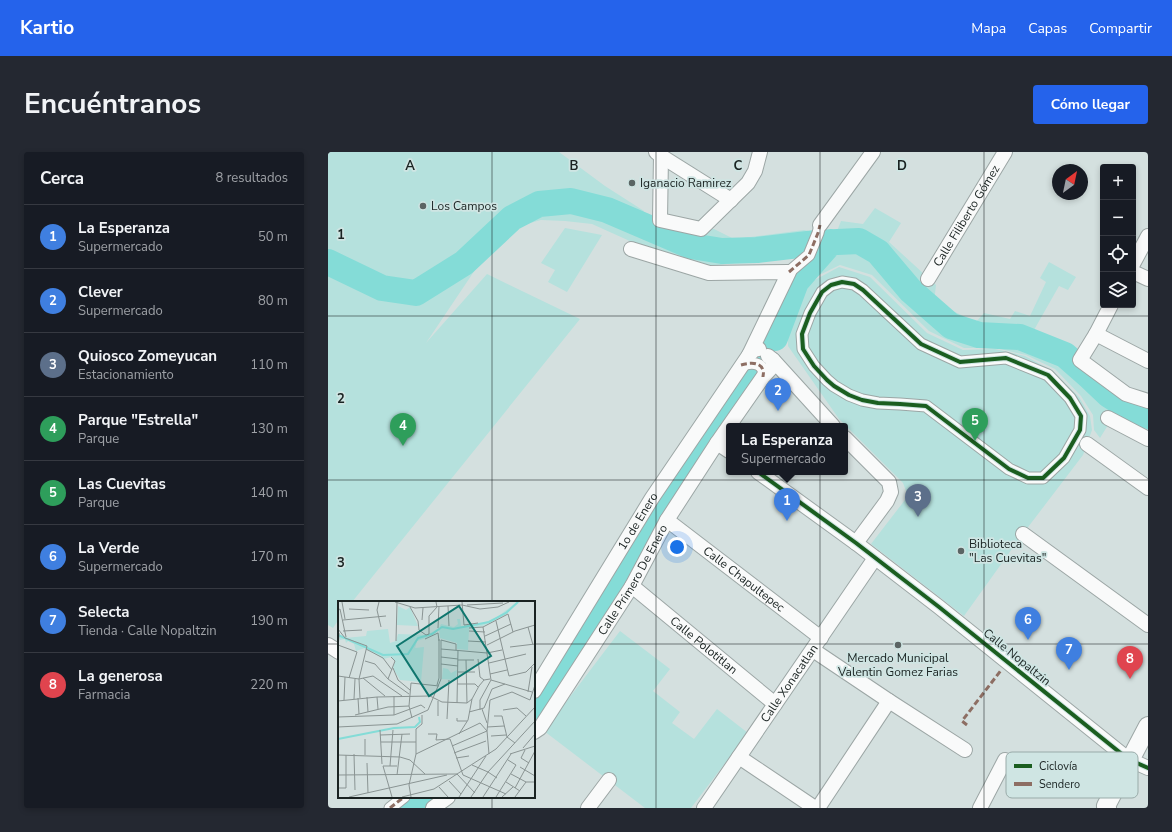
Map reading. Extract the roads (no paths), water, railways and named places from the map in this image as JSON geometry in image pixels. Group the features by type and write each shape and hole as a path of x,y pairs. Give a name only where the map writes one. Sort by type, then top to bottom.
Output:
{"street":[{"path":"658,154 660,220 701,229 748,183 755,171 760,152"},
{"path":"631,249 708,273 789,272 809,255 819,229 874,152"},
{"name":"Calle Filiberto Gómez","path":"928,279 1004,152"},
{"path":"658,154 731,200"},
{"path":"1136,258 1148,236"},
{"name":"1o de Enero","path":"535,689 652,498 752,351 789,272"},
{"path":"1136,273 1148,279"},
{"path":"842,282 854,284 863,290 921,344 960,362 1006,358 1048,375 1070,398 1081,416 1080,430 1064,458 1043,478 1028,478 1009,469 990,454 926,406 878,403 862,400 849,395 827,380 814,366 803,349 802,334 810,313 822,292 831,285 842,282"},
{"path":"1109,308 1080,360 1126,394 1148,401"},
{"path":"1096,334 1148,361"},
{"path":"763,378 763,370 760,366 754,363 747,363 752,351 773,360 830,423"},
{"name":"Calle Primero De Enero","path":"731,423 773,366 773,360"},
{"path":"1108,418 1148,438"},
{"name":"Calle Primero De Enero","path":"535,731 540,728 632,586 667,520 726,430"},
{"path":"848,441 889,482 891,492 887,501 856,544"},
{"path":"717,443 726,449"},
{"path":"1087,444 1148,488"},
{"name":"Calle Nopaltzin","path":"762,475 939,607 1120,752"},
{"name":"Calle Chapultepec","path":"667,520 821,638"},
{"path":"1023,534 1148,625"},
{"name":"Calle Xonacatlan","path":"704,808 814,650 875,558"},
{"name":"Calle Polotitlan","path":"632,586 775,704"},
{"path":"328,645 338,651"},
{"path":"814,650 889,701 966,750"},
{"path":"739,757 817,808 889,701"},
{"path":"1134,752 1148,726"},
{"path":"980,808 1005,760"},
{"name":"Calle Nopaltzin","path":"1138,764 1148,768"},
{"path":"588,808 609,780"},
{"path":"390,808 403,798"},
{"path":"433,808 447,798"},
{"path":"1107,808 1106,806 1110,798"}],"waterway":[{"path":"328,262 382,288 416,293 464,263 512,218 539,204 571,201 607,210 691,246 722,251 757,250 816,243 859,241 878,252 911,291 951,326 979,335 1020,337 1065,355 1109,395 1136,412 1148,416"},
{"path":"775,338 796,282 831,242"},
{"path":"535,720 539,718 657,516 760,362"},
{"path":"410,808 424,798"}],"place":[{"name":"Iganacio Ramirez","path":"632,183"},
{"name":"Los Campos","path":"423,206"},
{"name":"Clever","path":"778,411"},
{"name":"Las Cuevitas","path":"975,441"},
{"name":"Parque \"Estrella\"","path":"403,446"},
{"name":"Quiosco Zomeyucan","path":"918,517"},
{"name":"La Esperanza","path":"787,521"},
{"name":"Biblioteca \"Las Cuevitas\"","path":"961,551"},
{"name":"La Verde","path":"1028,640"},
{"name":"Mercado Municipal Valentin Gomez Farias","path":"898,645"},
{"name":"Selecta","path":"1069,670"},
{"name":"La generosa","path":"1130,679"}]}
